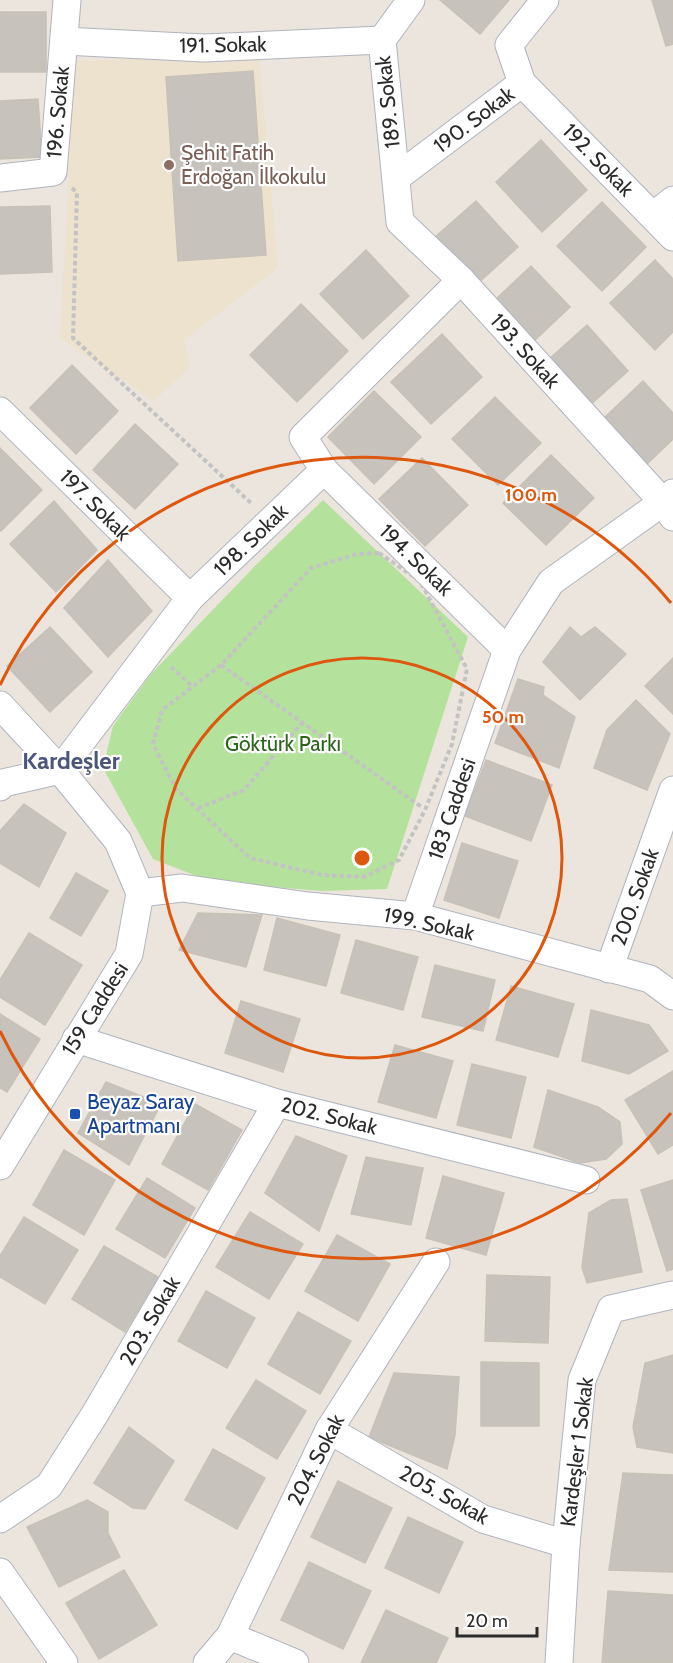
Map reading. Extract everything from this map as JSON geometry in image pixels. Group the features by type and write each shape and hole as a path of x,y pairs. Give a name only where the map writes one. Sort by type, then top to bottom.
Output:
{"street":[{"name":"196. Sokak","path":"0,178 53,172 68,0"},
{"name":"189. Sokak","path":"396,178 382,40 411,0"},
{"path":"522,83 509,45 545,0"},
{"name":"191. Sokak","path":"64,41 204,48 382,40"},
{"name":"190. Sokak","path":"396,178 522,83"},
{"name":"192. Sokak","path":"522,83 663,208 673,237"},
{"name":"193. Sokak","path":"396,178 400,222 461,280 670,504"},
{"path":"324,470 303,437 461,280"},
{"name":"197. Sokak","path":"0,411 190,598"},
{"name":"198. Sokak","path":"60,770 190,598 324,470"},
{"name":"194. Sokak","path":"324,470 507,650"},
{"name":"183 Caddesi","path":"415,916 507,650 551,582 670,504"},
{"path":"0,705 60,770 118,841 140,893"},
{"path":"0,788 3,783 60,770"},
{"name":"200. Sokak","path":"609,969 673,790"},
{"name":"199. Sokak","path":"140,893 182,888 308,906 415,916 650,979 673,996"},
{"name":"159 Caddesi","path":"0,1166 129,954 140,893"},
{"name":"202. Sokak","path":"76,1039 277,1103 586,1180"},
{"name":"203. Sokak","path":"0,1519 49,1486 95,1414 277,1103"},
{"name":"204. Sokak","path":"207,1663 230,1636 329,1430 436,1262"},
{"name":"Kardeşler 1 Sokak","path":"559,1663 566,1544 582,1380 611,1309 673,1295"},
{"name":"205. Sokak","path":"329,1430 483,1519 566,1544"},
{"path":"0,1572 64,1663"},
{"path":"230,1636 295,1663"}],"path":[{"path":"53,172 77,193 73,338 270,521"},
{"path":"379,553 420,581 467,669 452,744 425,810 399,860 364,877 322,875 250,858 176,789 153,744 162,710 221,665 311,568 357,554 379,553"},
{"path":"221,665 425,810"},
{"path":"198,808 244,790 302,723"}],"shaded area":[{"name":"Şehit Fatih Erdoğan İlkokulu","path":"259,54 278,268 184,340 190,367 154,401 60,338 75,61"}],"green space":[{"name":"Göktürk Parkı","path":"323,500 468,637 387,889 323,891 212,882 153,859 103,768 113,726 151,674 257,564"}],"building":[{"path":"440,0 509,0 480,34"},
{"path":"652,0 673,0 673,44 666,46"},
{"path":"0,12 46,12 46,72 0,72"},
{"path":"253,71 266,255 178,261 166,77"},
{"path":"38,99 42,157 0,159 0,101"},
{"path":"541,140 587,190 542,232 496,182"},
{"path":"476,201 518,247 476,285 434,238"},
{"path":"602,202 646,247 602,291 557,246"},
{"path":"50,206 52,272 0,274 0,207"},
{"path":"366,250 409,296 363,339 320,294"},
{"path":"655,260 673,279 673,332 655,350 610,303"},
{"path":"531,266 570,307 534,341 495,300"},
{"path":"301,304 348,351 297,402 250,355"},
{"path":"587,325 628,371 589,406 548,360"},
{"path":"442,334 482,377 431,424 391,382"},
{"path":"72,365 118,411 76,454 30,408"},
{"path":"643,381 673,413 673,439 646,465 603,419"},
{"path":"374,391 421,437 374,484 328,437"},
{"path":"495,397 541,443 498,485 452,439"},
{"path":"135,424 178,464 135,509 93,470"},
{"path":"0,448 42,490 1,531 0,530"},
{"path":"551,455 594,498 546,545 503,503"},
{"path":"422,458 468,505 425,546 379,499"},
{"path":"54,501 97,550 56,592 10,544"},
{"path":"108,560 152,611 108,657 64,608"},
{"path":"50,627 92,672 50,712 7,666"},
{"path":"570,627 581,637 595,627 626,654 580,700 543,662"},
{"path":"673,658 673,714 645,686"},
{"path":"518,679 544,687 543,695 575,717 559,768 495,743"},
{"path":"636,700 670,734 647,790 594,768 607,730"},
{"path":"486,760 552,785 531,841 465,816"},
{"path":"24,804 66,833 39,887 0,863 0,831"},
{"path":"462,843 518,861 499,918 444,900"},
{"path":"76,873 108,891 81,936 50,918"},
{"path":"198,913 262,915 246,967 179,950"},
{"path":"277,918 340,935 326,986 264,970"},
{"path":"29,933 82,965 45,1025 0,997 0,980"},
{"path":"356,940 418,957 403,1010 341,993"},
{"path":"435,965 495,980 483,1031 422,1017"},
{"path":"511,986 574,1004 558,1057 496,1040"},
{"path":"241,1001 300,1019 283,1072 225,1053"},
{"path":"591,1010 649,1025 668,1051 629,1074 582,1061"},
{"path":"0,1014 40,1039 7,1092 0,1088"},
{"path":"395,1045 453,1061 436,1118 378,1102"},
{"path":"472,1064 526,1077 511,1138 457,1125"},
{"path":"673,1071 673,1145 658,1154 625,1100"},
{"path":"106,1082 161,1104 129,1165 78,1133"},
{"path":"548,1090 598,1107 620,1122 622,1144 606,1159 580,1163 534,1147"},
{"path":"195,1104 242,1130 208,1190 162,1164"},
{"path":"296,1136 347,1156 319,1231 265,1193"},
{"path":"64,1150 115,1180 84,1235 33,1205"},
{"path":"366,1157 423,1168 411,1225 351,1214"},
{"path":"443,1176 504,1193 486,1255 426,1238"},
{"path":"147,1178 195,1208 165,1258 116,1229"},
{"path":"673,1180 673,1269 667,1271 641,1190"},
{"path":"627,1199 642,1272 587,1283 582,1267 589,1213 611,1200"},
{"path":"250,1212 303,1244 269,1299 216,1267"},
{"path":"24,1217 78,1250 45,1304 0,1277 0,1256"},
{"path":"337,1235 390,1264 358,1321 305,1291"},
{"path":"104,1246 158,1277 125,1332 72,1299"},
{"path":"487,1275 550,1277 548,1343 485,1341"},
{"path":"206,1291 255,1318 227,1368 178,1341"},
{"path":"298,1312 351,1341 320,1394 268,1364"},
{"path":"673,1355 673,1453 637,1447 633,1427 645,1363"},
{"path":"481,1362 539,1363 539,1426 481,1426"},
{"path":"394,1373 459,1377 455,1435 447,1469 369,1437"},
{"path":"256,1380 306,1411 277,1459 226,1428"},
{"path":"129,1427 174,1461 145,1509 133,1508 94,1483"},
{"path":"213,1449 265,1478 237,1529 185,1500"},
{"path":"623,1473 673,1475 673,1572 609,1570"},
{"path":"338,1481 392,1508 365,1563 311,1537"},
{"path":"87,1500 108,1512 108,1533 120,1557 59,1587 27,1527"},
{"path":"408,1517 463,1542 439,1593 385,1568"},
{"path":"309,1562 371,1591 343,1649 281,1620"},
{"path":"124,1570 157,1625 99,1659 66,1603"},
{"path":"608,1591 673,1595 673,1663 602,1663"},
{"path":"386,1610 448,1638 436,1663 361,1663"}],"place":[{"name":"Şehit Fatih Erdoğan İlkokulu","path":"169,165"},
{"name":"Beyaz Saray Apartmanı","path":"75,1114"}],"district":[{"name":"Kardeşler","path":"71,761"}]}
